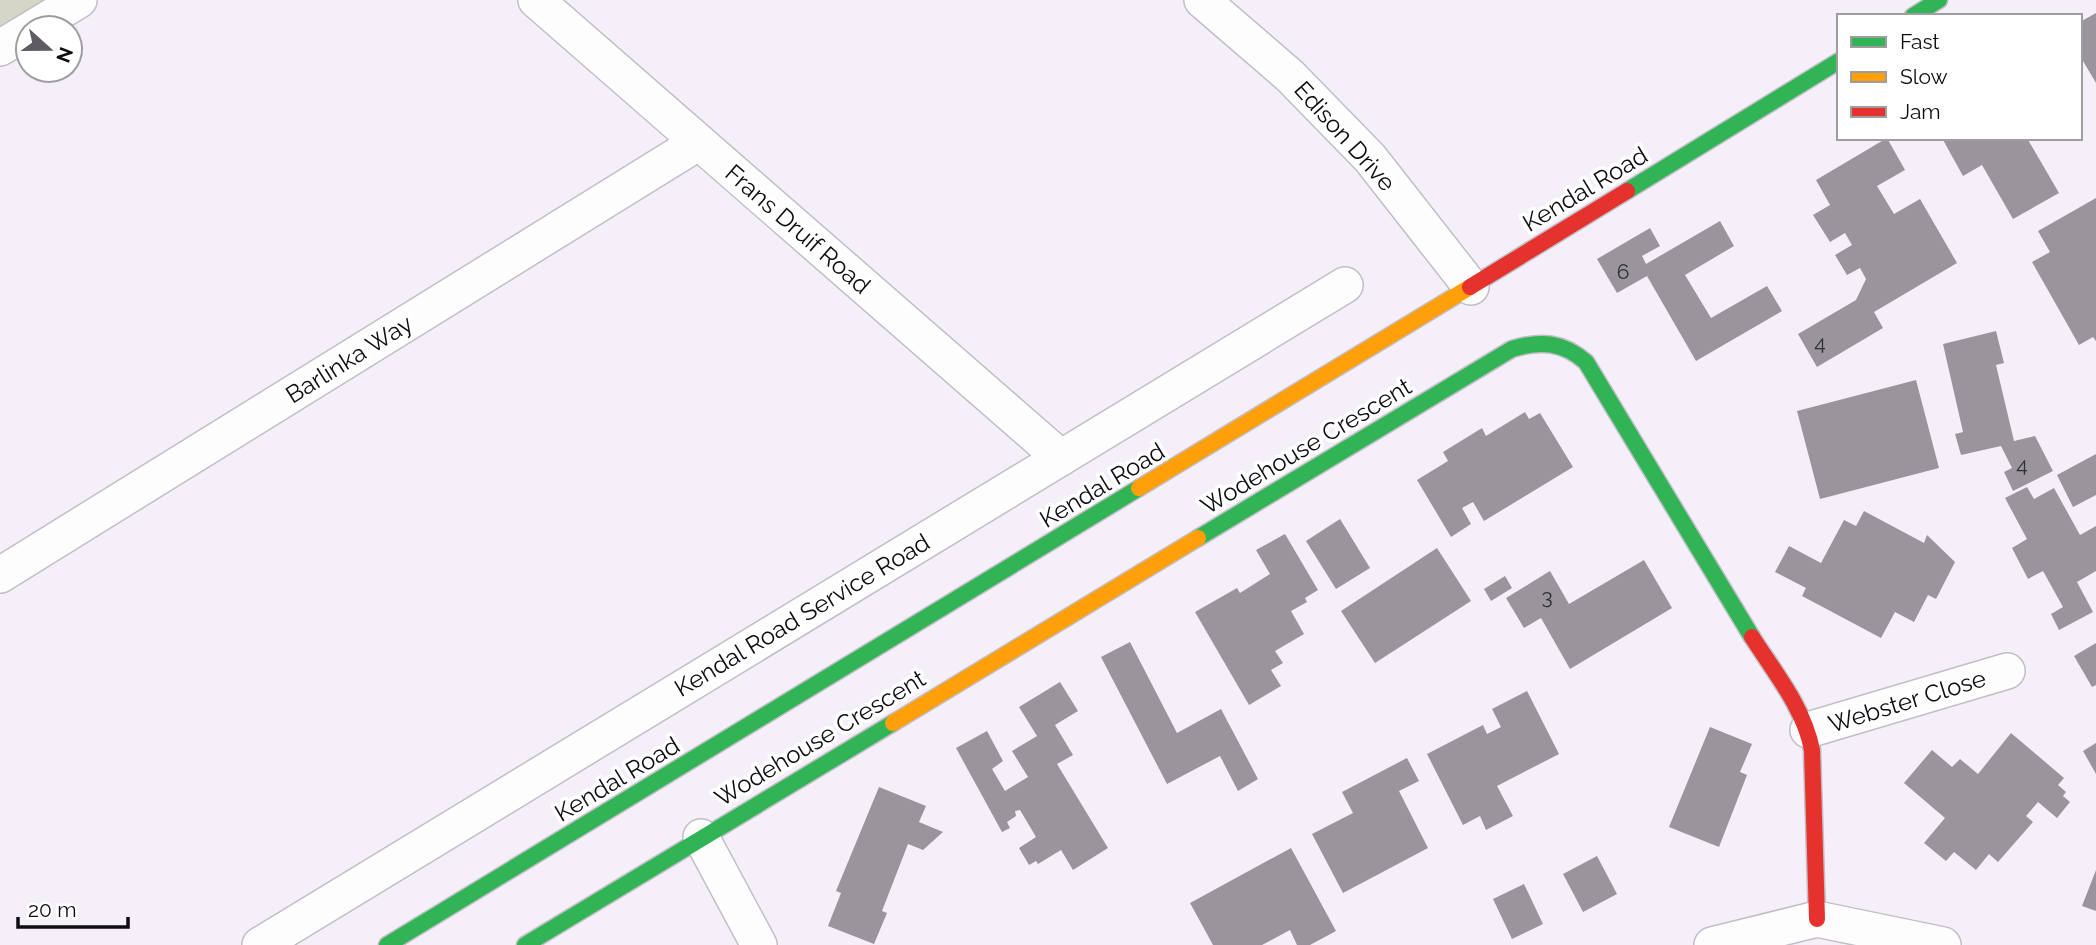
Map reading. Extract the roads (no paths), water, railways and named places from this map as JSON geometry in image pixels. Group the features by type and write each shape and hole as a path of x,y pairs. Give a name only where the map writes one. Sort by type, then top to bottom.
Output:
{"street":[{"path":"56,14 79,0"},
{"name":"Frans Druif Road","path":"536,0 1061,458"},
{"name":"Edison Drive","path":"1202,0 1290,76 1346,132 1370,158 1471,287"},
{"path":"1916,14 1939,0"},
{"name":"Kendal Road","path":"387,945 1837,62"},
{"name":"Barlinka Way","path":"0,575 699,142"},
{"name":"Kendal Road Service Road","path":"260,945 1345,285"},
{"name":"Wodehouse Crescent","path":"525,945 1500,356 1530,342 1557,345 1577,354 1586,362 1799,711 1808,730 1814,769 1817,919"},
{"name":"Webster Close","path":"1808,730 2007,671"},
{"path":"701,837 759,945"},
{"path":"1712,945 1817,919 1942,945"}]}
